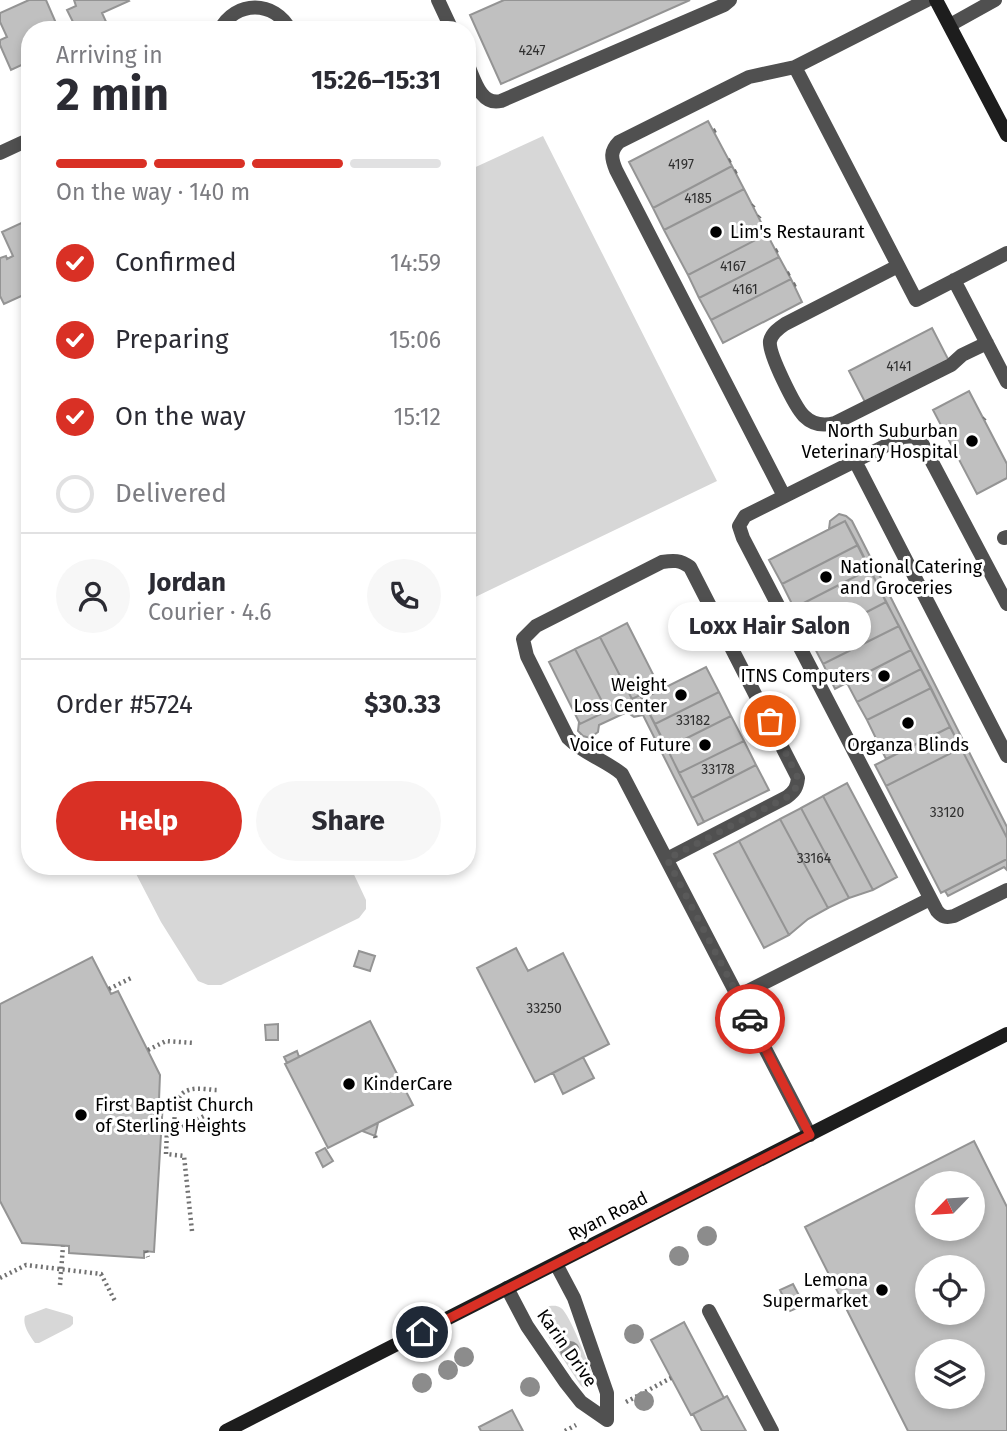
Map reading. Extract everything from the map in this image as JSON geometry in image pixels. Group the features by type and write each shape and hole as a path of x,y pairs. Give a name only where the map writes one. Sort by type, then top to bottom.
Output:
{"main road":[{"path":"936,0 1007,135"},
{"name":"Ryan Road","path":"226,1431 1007,1034"}],"street":[{"path":"438,0 448,21"},
{"path":"476,82 486,99 494,103 501,101 724,5 730,0"},
{"path":"784,496 615,170 611,155 613,148 619,142 749,77 795,67 927,0"},
{"path":"950,25 995,0"},
{"path":"224,21 233,9 256,2 278,10 286,21"},
{"path":"795,67 916,300 1007,253"},
{"path":"0,153 21,143"},
{"path":"898,266 785,324 770,340 770,351 804,416 820,425 835,423 951,365 962,355 986,343"},
{"path":"954,280 1007,382"},
{"path":"1007,604 919,439 914,436 909,435 745,516 740,526 740,532 930,900 941,916 954,916 1007,890"},
{"path":"855,461 1007,756"},
{"path":"667,859 787,797 793,792 798,778 690,567 682,561 672,560 662,562 536,626 523,639 527,656 568,738 577,747 622,774 810,1135"},
{"path":"738,996 930,900"},
{"name":"Karin Drive","path":"556,1264 574,1298 607,1393 609,1426"},
{"name":"Karin Drive","path":"507,1288 527,1326 566,1383 581,1402 609,1426"},
{"path":"709,1311 772,1431"}],"path":[{"path":"109,989 133,977"},
{"path":"148,1050 166,1041 194,1042"},
{"path":"174,1130 176,1104 183,1093 190,1089 218,1090"},
{"path":"194,1233 184,1156 166,1154 164,1129 177,1130 204,1116"},
{"path":"60,1285 62,1246"},
{"path":"0,1278 26,1265 101,1274 116,1303"},
{"path":"625,1403 671,1378"},
{"path":"565,1431 576,1425"}],"shaded area":[{"path":"543,136 717,481 476,597 476,167"},
{"path":"137,875 354,875 366,900 366,909 359,918 221,985 208,985 198,981 161,922"},
{"path":"549,1306 561,1308 569,1319 594,1377 591,1387 581,1386 544,1330 540,1315"},
{"path":"46,1308 70,1315 73,1317 73,1324 35,1343 24,1319 25,1316"}],"building":[{"path":"29,0 46,0 55,21 21,21 21,65 11,70 0,45 0,40 7,37 0,22 0,13"},
{"path":"74,0 129,1 102,13 106,21 72,21 67,10 76,6"},
{"path":"504,0 690,0 501,84 476,28 476,21 473,21 470,15"},
{"path":"708,121 732,166 653,208 629,162"},
{"path":"732,166 744,189 664,230 653,208"},
{"name":"Lim's Restaurant","path":"744,189 767,234 688,275 664,230"},
{"path":"21,223 21,296 4,304 0,296 0,258 13,256 2,232"},
{"path":"767,234 779,257 699,298 688,275"},
{"path":"779,257 791,279 711,320 699,298"},
{"path":"791,279 802,302 723,343 711,320"},
{"path":"932,328 949,361 866,404 849,371"},
{"name":"North Suburban Veterinary Hospital","path":"969,391 1007,464 1007,478 977,494 933,410"},
{"path":"839,514 852,521 1007,827 1007,838 845,521 829,529 830,521"},
{"path":"845,521 858,545 782,584 769,560"},
{"name":"National Catering and Groceries","path":"858,545 870,569 794,608 782,584"},
{"path":"870,569 886,602 811,641 794,608"},
{"path":"886,602 899,626 823,664 811,641"},
{"path":"627,623 661,690 642,699 640,695 632,699 600,637"},
{"path":"899,626 911,650 835,689 823,664"},
{"path":"600,637 632,699 607,711 575,649"},
{"path":"575,649 607,711 580,724 549,662"},
{"name":"ITNS Computers","path":"911,650 921,669 857,702 847,683"},
{"name":"Weight Loss Center","path":"706,667 719,692 655,724 642,699"},
{"path":"921,669 931,688 867,720 857,702"},
{"name":"Organza Blinds","path":"931,688 950,727 886,759 867,720"},
{"path":"719,692 731,716 667,748 655,724"},
{"path":"640,695 704,822 698,825 643,715 634,717 627,712 599,725 598,732 590,738 578,731 579,722 580,724"},
{"name":"Voice of Future","path":"731,716 744,741 679,773 667,748"},
{"path":"950,727 961,748 886,786 875,765"},
{"path":"744,741 756,765 692,798 679,773"},
{"path":"961,748 1007,838 1007,859 941,893 886,786"},
{"path":"756,765 769,790 704,822 692,798"},
{"path":"847,783 897,877 873,890 823,796"},
{"path":"823,796 873,890 849,898 801,808"},
{"path":"801,808 849,898 828,908 780,819"},
{"path":"780,819 828,908 808,919 789,935 739,841"},
{"path":"739,841 789,935 764,948 714,854"},
{"path":"1007,859 1007,870 1004,867 948,896 945,891"},
{"path":"516,948 528,971 563,953 609,1044 535,1082 477,968"},
{"path":"359,951 375,956 370,971 354,966"},
{"name":"First Baptist Church of Sterling Heights","path":"92,957 111,994 118,991 160,1075 159,1100 163,1101 154,1252 144,1251 144,1258 69,1253 69,1246 22,1243 0,1201 0,1004"},
{"name":"KinderCare","path":"370,1021 413,1105 328,1148 285,1064"},
{"path":"278,1024 278,1040 266,1040 265,1025"},
{"path":"297,1051 299,1057 287,1063 284,1057"},
{"path":"583,1057 594,1078 563,1094 553,1073"},
{"path":"378,1123 375,1136 362,1131"},
{"name":"Lemona Supermarket","path":"974,1141 1007,1207 1007,1431 908,1431 805,1227 915,1171 915,1241 985,1241 985,1171 915,1171"},
{"path":"325,1148 333,1161 323,1167 316,1153"},
{"path":"793,1284 804,1305 790,1311 780,1290"},
{"path":"684,1322 724,1398 691,1415 651,1340"},
{"path":"727,1396 746,1431 702,1431 693,1414"},
{"path":"512,1410 523,1431 481,1431 479,1427"}],"way so far":[{"path":"750,1019 667,859 793,792 798,778 770,721"}],"place":[{"name":"Lim's Restaurant","path":"716,232"},
{"name":"North Suburban Veterinary Hospital","path":"972,441"},
{"name":"National Catering and Groceries","path":"826,577"},
{"name":"ITNS Computers","path":"884,676"},
{"name":"Weight Loss Center","path":"681,695"},
{"name":"Loxx Hair Salon","path":"770,721"},
{"name":"Organza Blinds","path":"908,723"},
{"name":"Voice of Future","path":"705,745"},
{"name":"KinderCare","path":"349,1084"},
{"name":"First Baptist Church of Sterling Heights","path":"81,1115"},
{"name":"Lemona Supermarket","path":"882,1290"}],"route":[{"path":"422,1332 810,1135 750,1019"}]}
